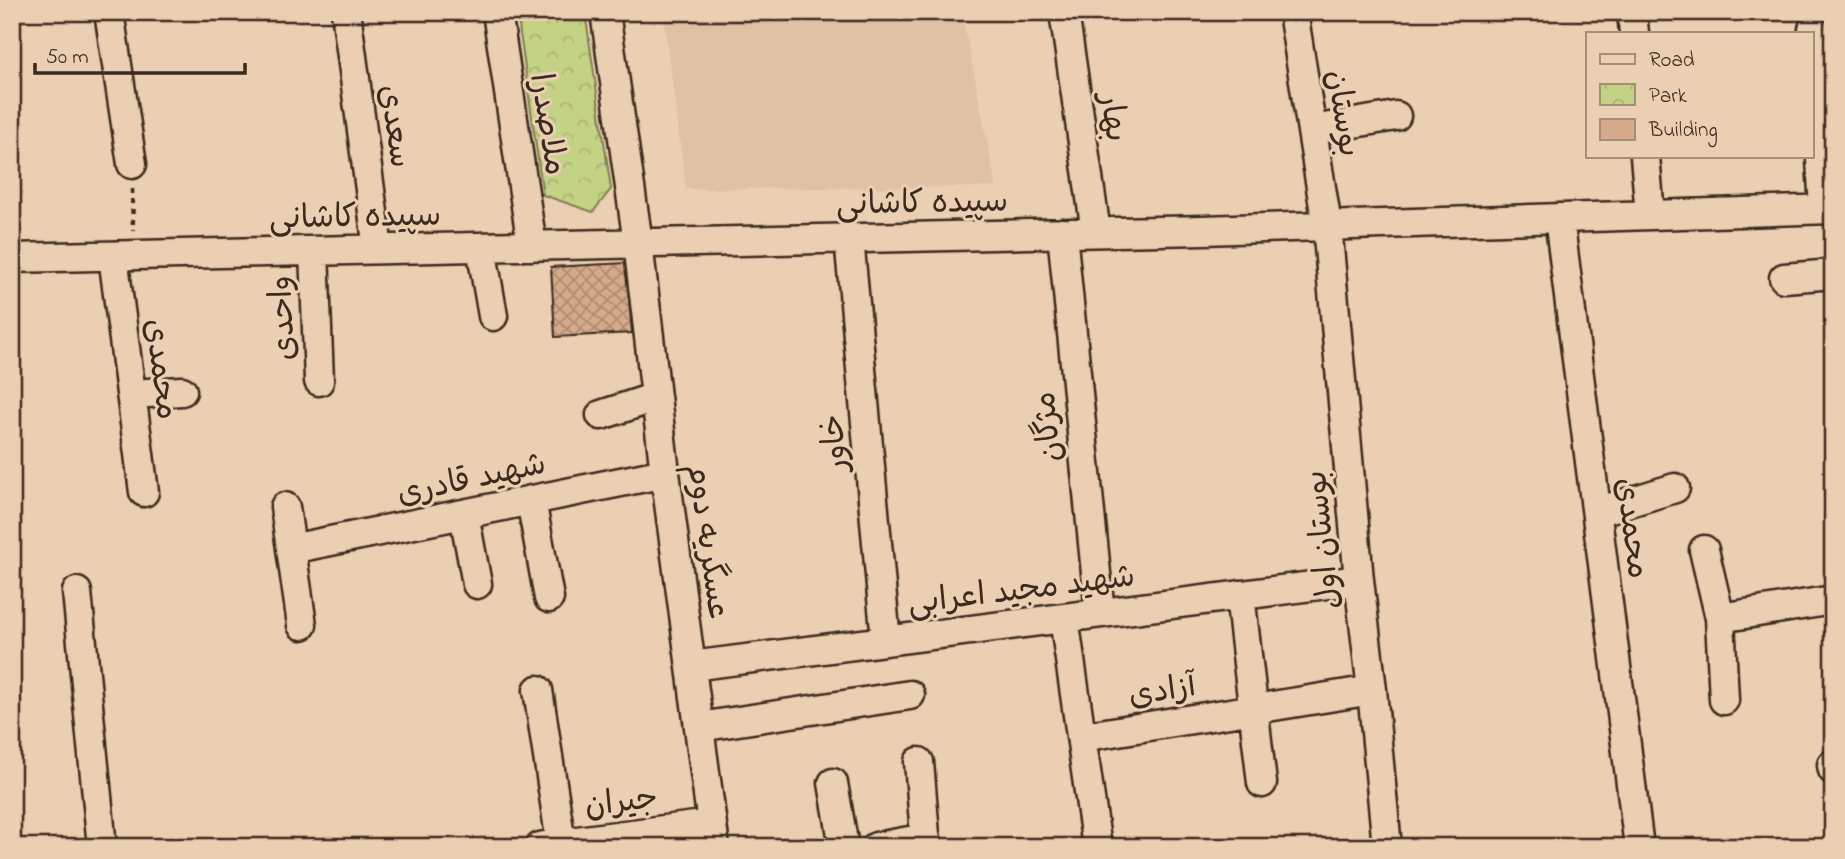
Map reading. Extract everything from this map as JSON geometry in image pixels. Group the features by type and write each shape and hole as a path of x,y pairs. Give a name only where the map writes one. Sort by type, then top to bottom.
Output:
{"street":[{"path":"109,12 132,164"},
{"name":"سعدی","path":"346,12 378,250"},
{"name":"ملاصدرا","path":"497,12 532,246"},
{"path":"605,12 638,243"},
{"name":"بهار","path":"1064,12 1096,232"},
{"name":"بوستان","path":"1293,12 1326,225"},
{"path":"1632,12 1634,32"},
{"path":"1814,41 1828,209"},
{"path":"1312,130 1396,116"},
{"path":"1645,158 1650,215"},
{"name":"سپیده کاشانی","path":"12,258 1062,233 1828,209"},
{"name":"محمدی","path":"1559,218 1639,847"},
{"name":"بوستان اول","path":"1326,225 1387,847"},
{"name":"مژگان","path":"1062,233 1100,613"},
{"name":"خاور","path":"849,238 886,641"},
{"name":"عسگریه دوم","path":"638,243 665,473 713,835"},
{"path":"481,247 493,316"},
{"name":"واحدی","path":"314,251 319,382"},
{"name":"محمدی","path":"123,255 131,394 144,492"},
{"path":"1784,278 1833,274"},
{"path":"131,394 182,391"},
{"path":"601,415 656,397"},
{"name":"شهید قادری","path":"291,549 665,473"},
{"path":"1597,512 1675,488"},
{"path":"531,500 550,598"},
{"path":"285,507 302,625"},
{"path":"464,514 477,584"},
{"path":"1704,550 1720,618 1724,700"},
{"name":"شهید مجید اعرابی","path":"691,666 1359,580"},
{"path":"77,592 102,847"},
{"path":"1240,595 1262,783"},
{"path":"1720,618 1833,600"},
{"path":"1064,618 1097,847"},
{"path":"538,690 550,845"},
{"name":"آزادی","path":"1081,737 1372,690"},
{"path":"699,727 910,695"},
{"path":"876,847 926,843 919,762"},
{"path":"832,783 844,847"},
{"name":"جیران","path":"550,845 713,835"}],"path":[{"path":"123,255 132,164"}],"shaded area":[{"path":"663,12 962,12 996,187 686,189"}],"green space":[{"path":"517,12 585,12 611,189 593,212 543,195"}],"building":[{"path":"626,263 632,333 555,337 551,267"}]}
